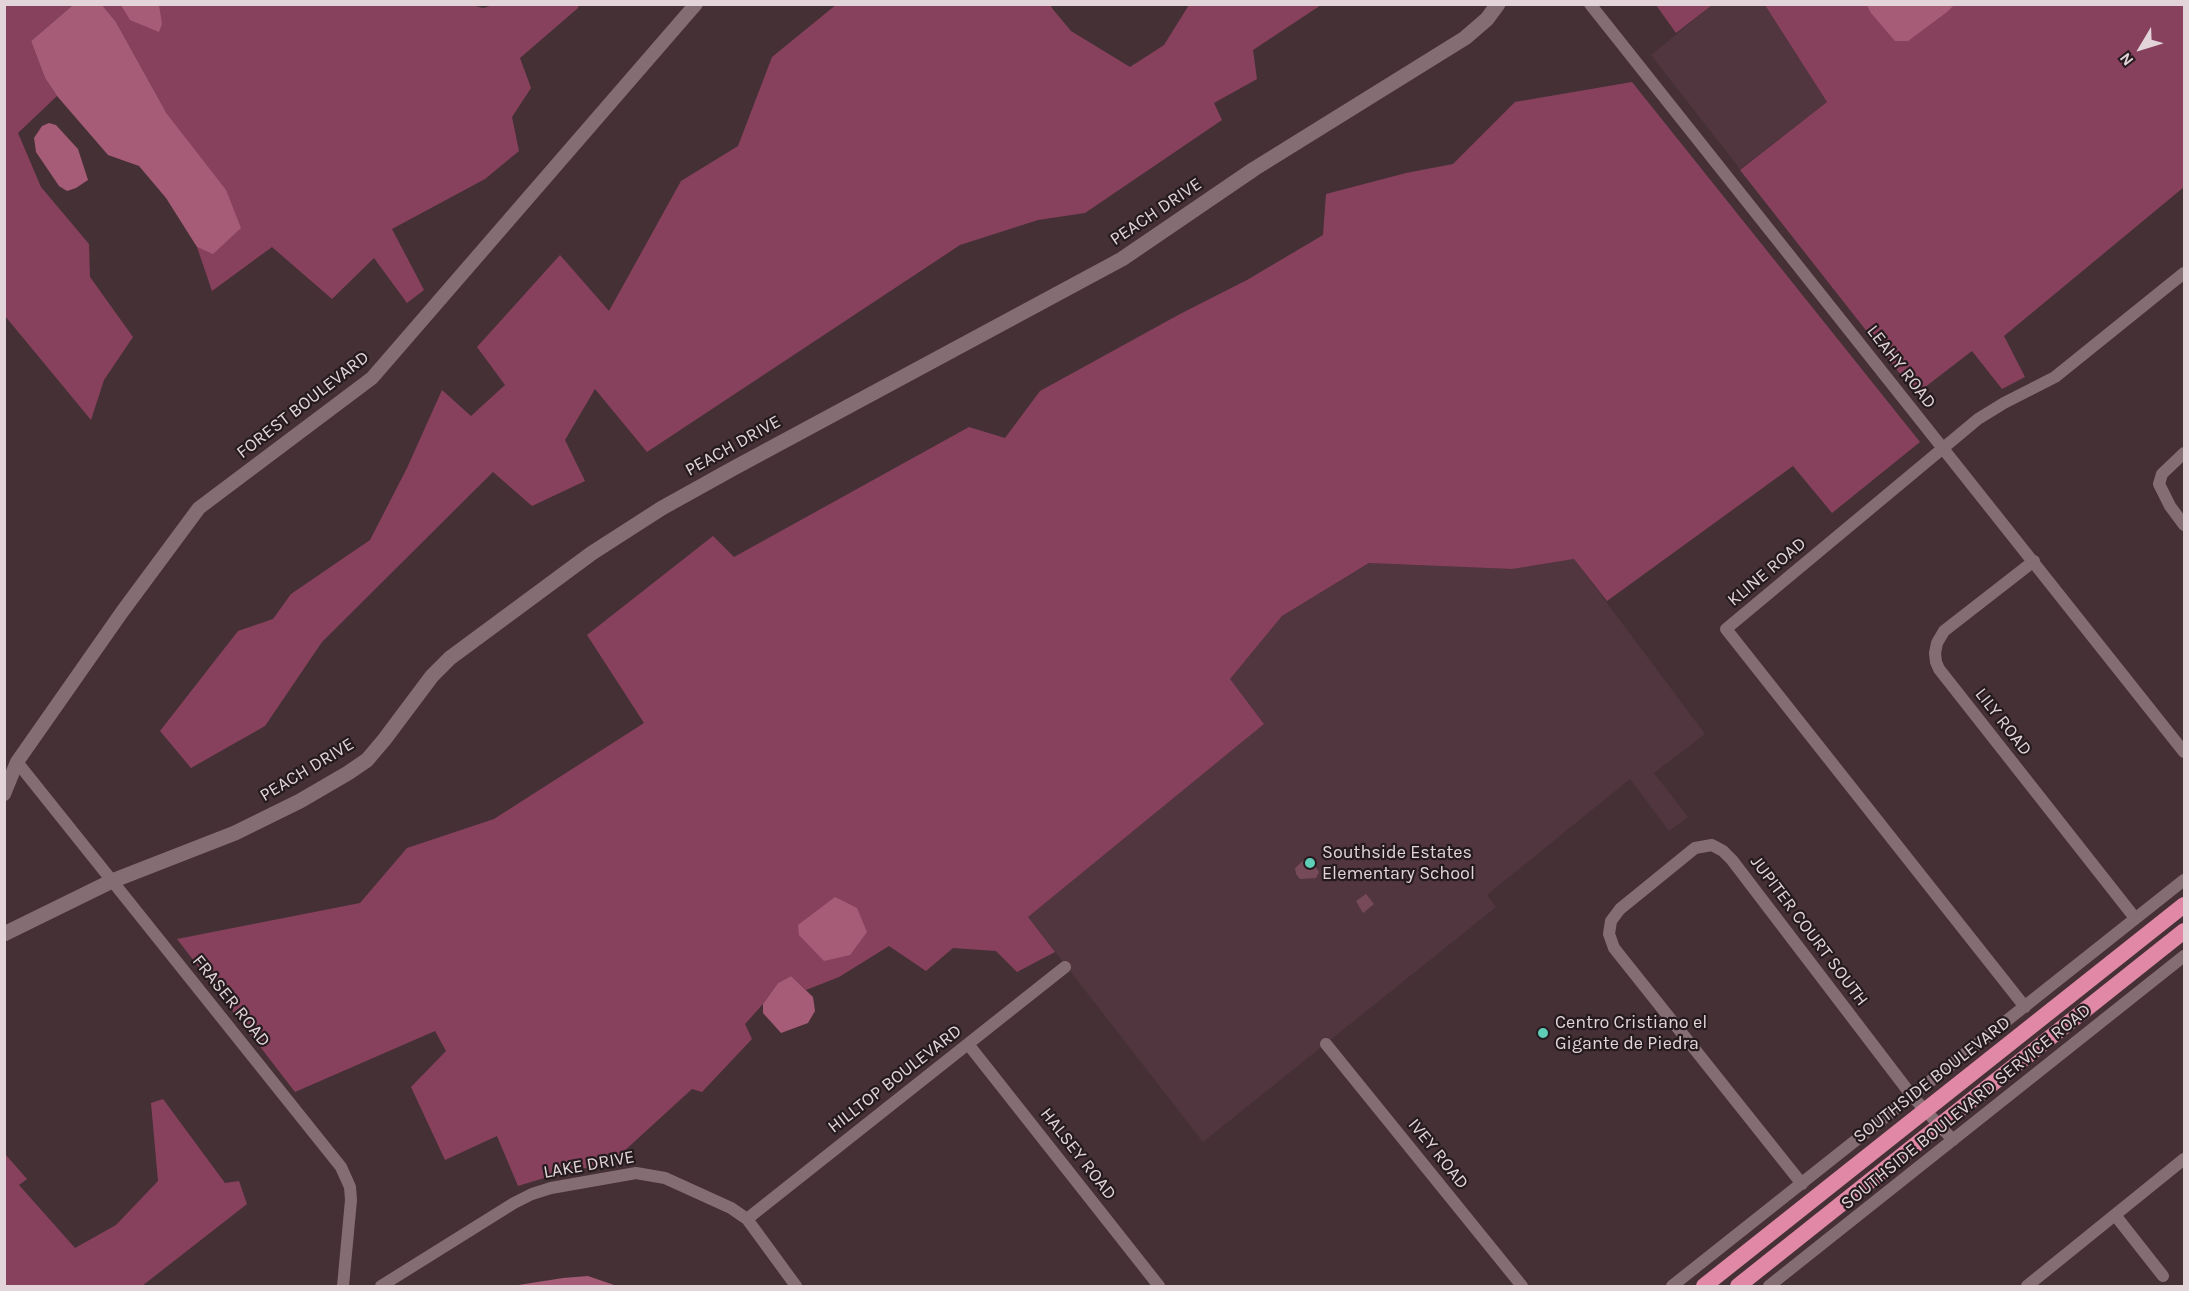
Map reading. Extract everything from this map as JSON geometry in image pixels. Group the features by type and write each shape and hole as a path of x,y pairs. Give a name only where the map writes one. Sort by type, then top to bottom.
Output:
{"highway":[{"name":"SOUTHSIDE BOULEVARD","path":"1704,1287 2184,905"},
{"path":"1738,1287 2184,931"}],"main road":[{"name":"PEACH DRIVE","path":"4,934 112,881 235,832 300,801 348,773 367,760 432,676 450,658 601,547 703,485 1122,259 1264,163 1465,38 1487,19 1498,4"}],"street":[{"name":"FOREST BOULEVARD","path":"4,794 17,762 122,612 199,508 372,378 696,4"},
{"name":"LEAHY ROAD","path":"1590,4 2184,752"},
{"name":"KLINE ROAD","path":"2025,1007 1726,629 1978,419 2055,377 2184,273"},
{"path":"2184,453 2162,474 2159,484 2170,506 2184,525"},
{"name":"LILY ROAD","path":"2034,561 1944,631 1936,643 1936,662 1939,669 2135,918"},
{"name":"FRASER ROAD","path":"17,762 341,1167 350,1186 351,1200 343,1287"},
{"name":"JUPITER COURT SOUTH","path":"1802,1184 1614,948 1609,934 1611,921 1620,909 1695,848 1712,845 1732,860 1912,1096 1953,1140"},
{"path":"1672,1287 2184,880"},
{"name":"SOUTHSIDE BOULEVARD SERVICE ROAD","path":"1769,1287 2184,956"},
{"name":"HILLTOP BOULEVARD","path":"747,1219 1065,967"},
{"name":"HALSEY ROAD","path":"968,1044 1159,1287"},
{"name":"IVEY ROAD","path":"1326,1044 1522,1287"},
{"path":"2027,1287 2184,1159"},
{"name":"LAKE DRIVE","path":"381,1287 532,1194 612,1176 636,1173 665,1178 731,1208 747,1219"},
{"path":"2115,1215 2163,1276"},
{"path":"747,1219 796,1287"}],"shaded area":[{"path":"469,4 483,8 497,4 579,5 520,58 531,88 512,117 519,151 485,179 392,229 424,290 407,303 374,258 332,299 272,247 212,291 197,247 213,253 167,114 116,22 102,5"},
{"path":"837,4 1053,5 1051,7 1071,31 1130,67 1164,45 1189,5 1321,5 1253,50 1257,79 1214,103 1222,120 1085,213 1038,220 960,245 647,452 595,389 565,440 585,481 532,506 493,472 322,642 265,726 191,768 160,731 238,631 273,619 291,594 370,540 407,468 442,390 471,416 505,385 477,347 560,255 609,311 681,181 738,146 772,57"},
{"path":"4,5 73,5 31,41 45,78 57,96 18,133 41,187 89,244 90,277 133,337 104,380 91,420 5,316"},
{"path":"73,5 102,5 116,22 167,114 226,190 241,228 213,254 197,247 166,198 139,166 108,155 57,96 45,78 31,41"},
{"path":"121,5 159,5 162,24 159,32 130,20"},
{"path":"1656,5 1712,5 1676,33"},
{"path":"1712,5 1765,5 1827,102 1740,169 1651,55"},
{"path":"1765,5 2184,5 2184,187 2004,336 2025,377 2002,389 1972,351 1916,394 1740,170 1827,102"},
{"path":"1867,5 1954,5 1908,41 1895,41"},
{"path":"1632,82 1920,442 1832,513 1793,466 1607,601 1574,559 1512,569 1369,563 1282,616 1230,679 1264,724 1028,917 1055,952 1017,972 996,951 953,948 926,971 889,946 839,977 806,990 791,976 778,983 745,1024 752,1039 702,1092 692,1089 610,1164 567,1171 518,1186 497,1136 445,1160 411,1087 446,1051 435,1031 295,1092 177,939 360,903 407,848 494,819 644,723 587,635 713,536 734,557 969,427 1005,438 1040,391 1247,280 1323,235 1326,194 1406,173 1453,164 1515,102"},
{"path":"49,123 56,125 78,149 88,180 76,188 67,191 59,186 36,152 34,138 42,126"},
{"name":"Southside Estates Elementary School","path":"1574,559 1705,734 1654,773 1688,817 1669,831 1630,779 1487,895 1496,907 1203,1142 1028,917 1264,724 1230,679 1282,616 1370,563 1512,569"},
{"path":"1304,860 1313,863 1319,872 1316,878 1300,879 1296,874 1295,868"},
{"path":"1366,894 1374,904 1363,913 1356,901"},
{"path":"835,897 857,908 867,932 850,955 824,961 799,935 798,925"},
{"path":"791,976 813,997 815,1011 808,1023 781,1033 763,1013 763,1004 778,983"},
{"path":"163,1099 225,1183 239,1181 247,1204 142,1286 5,1286 5,1154 27,1179 19,1185 75,1248 116,1225 158,1181 151,1103"},
{"path":"588,1276 617,1286 512,1286 563,1278"}],"place":[{"name":"Southside Estates Elementary School","path":"1310,863"},
{"name":"Centro Cristiano el Gigante de Piedra","path":"1543,1033"}]}
